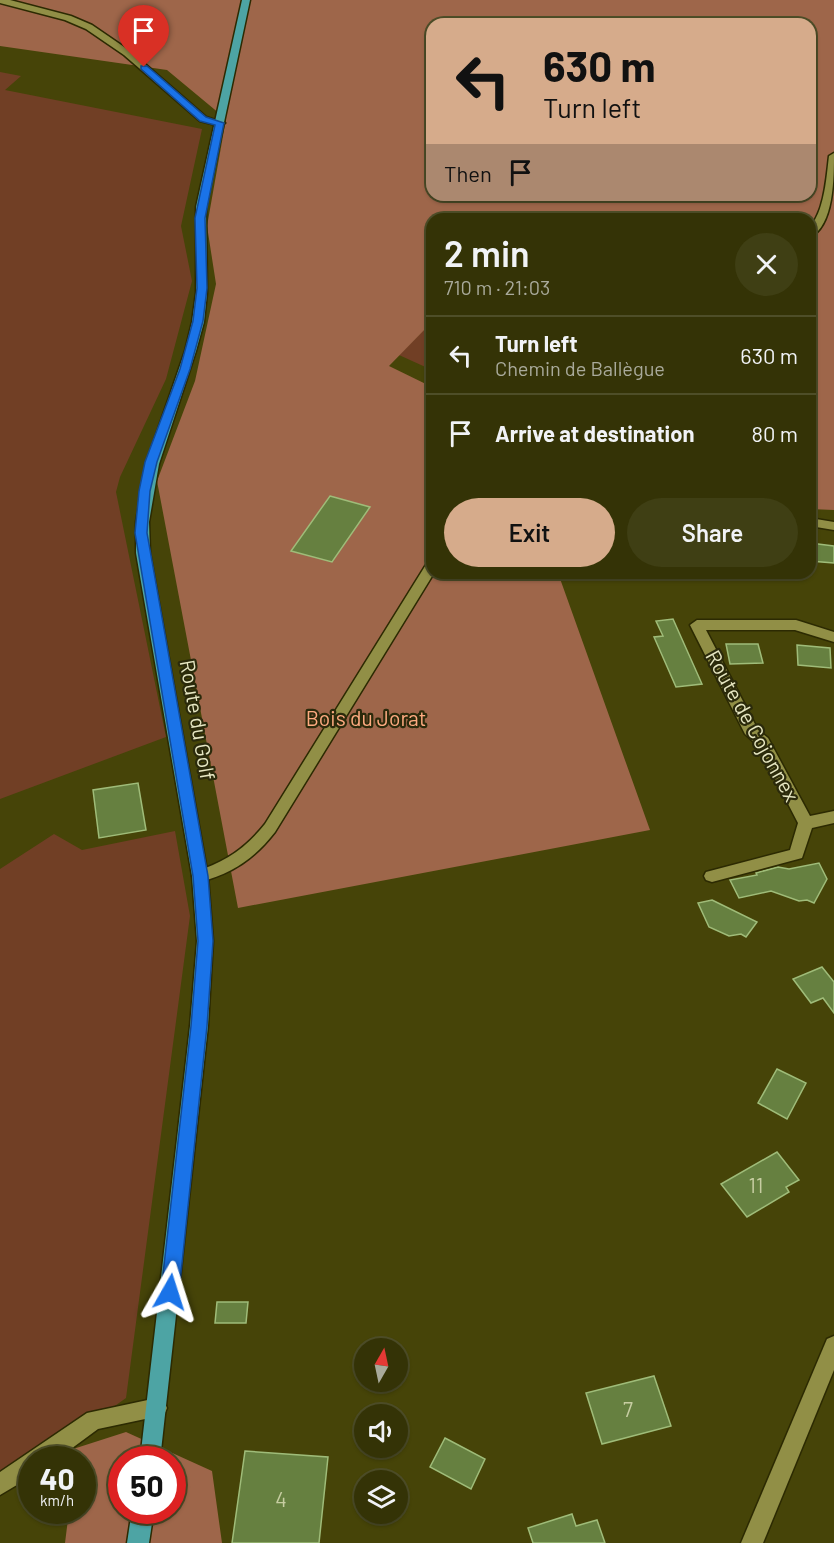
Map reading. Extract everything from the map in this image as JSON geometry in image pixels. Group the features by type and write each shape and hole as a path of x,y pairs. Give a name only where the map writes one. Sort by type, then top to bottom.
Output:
{"main road":[{"name":"Route du Golf","path":"152,1446 203,987 205,941 200,876 141,533 145,491 151,462 185,369 198,321 202,288 200,218 246,0"},
{"path":"138,1543 141,1524"}],"street":[{"path":"0,0 68,18 89,27 127,53 203,119 220,123"},
{"path":"816,226 822,218 829,198 834,156"},
{"path":"816,523 834,526"},
{"path":"200,876 233,865 254,850 270,828 426,576"},
{"name":"Route de Cojonnex","path":"712,876 796,854 806,823 763,742 752,734 697,625 796,625 834,637"},
{"name":"Route de Cojonnex","path":"806,823 834,817"},
{"path":"752,1543 834,1346"},
{"path":"57,1446 94,1420 157,1408"},
{"path":"0,1484 18,1472"}],"shaded area":[{"path":"0,72 21,76 5,90 202,129 181,226 192,281 166,379 120,477 116,492 166,737 0,799"},
{"path":"426,328 426,367 399,355"},
{"path":"175,831 190,916 126,1398 58,1446 18,1446 18,1472 0,1488 0,869 54,834 82,850"}],"green space":[{"name":"Bois du Jorat","path":"0,0 834,0 834,510 816,509 816,213 426,213 426,328 389,366 426,384 426,579 560,579 650,830 238,908 157,481 195,381 216,284 207,226 226,119 167,70 0,46"},
{"path":"126,1432 157,1446 108,1446 108,1524 186,1524 186,1459 212,1471 222,1543 65,1543 67,1524 96,1524 96,1446 82,1446"}],"building":[{"path":"330,496 370,507 332,562 291,551"},
{"path":"816,544 834,546 834,563 816,562"},
{"path":"673,619 702,684 676,687 654,637 663,636 656,621"},
{"path":"726,644 758,644 763,663 730,664"},
{"path":"797,645 830,648 831,668 798,665"},
{"path":"138,783 146,830 99,838 93,790"},
{"path":"819,863 827,879 814,903 807,900 799,901 771,891 739,898 730,880 757,875 756,873 778,867 789,869"},
{"path":"712,900 757,922 746,937 741,934 729,936 709,927 698,903"},
{"path":"822,967 834,982 834,1013 823,998 811,1003 793,979"},
{"path":"777,1069 806,1083 787,1119 758,1103"},
{"path":"777,1152 799,1180 786,1187 789,1192 747,1217 721,1184"},
{"path":"217,1302 248,1302 246,1323 215,1323"},
{"path":"654,1376 671,1426 602,1444 586,1393"},
{"path":"445,1438 485,1459 471,1489 430,1467"},
{"path":"245,1451 328,1457 319,1543 232,1543"},
{"path":"572,1514 576,1526 597,1520 605,1543 533,1543 528,1528"}],"route":[{"path":"144,67 203,119 220,123 201,207 202,288 198,321 192,349 151,462 142,509 143,553 200,876 205,941 203,987 170,1292"}]}
